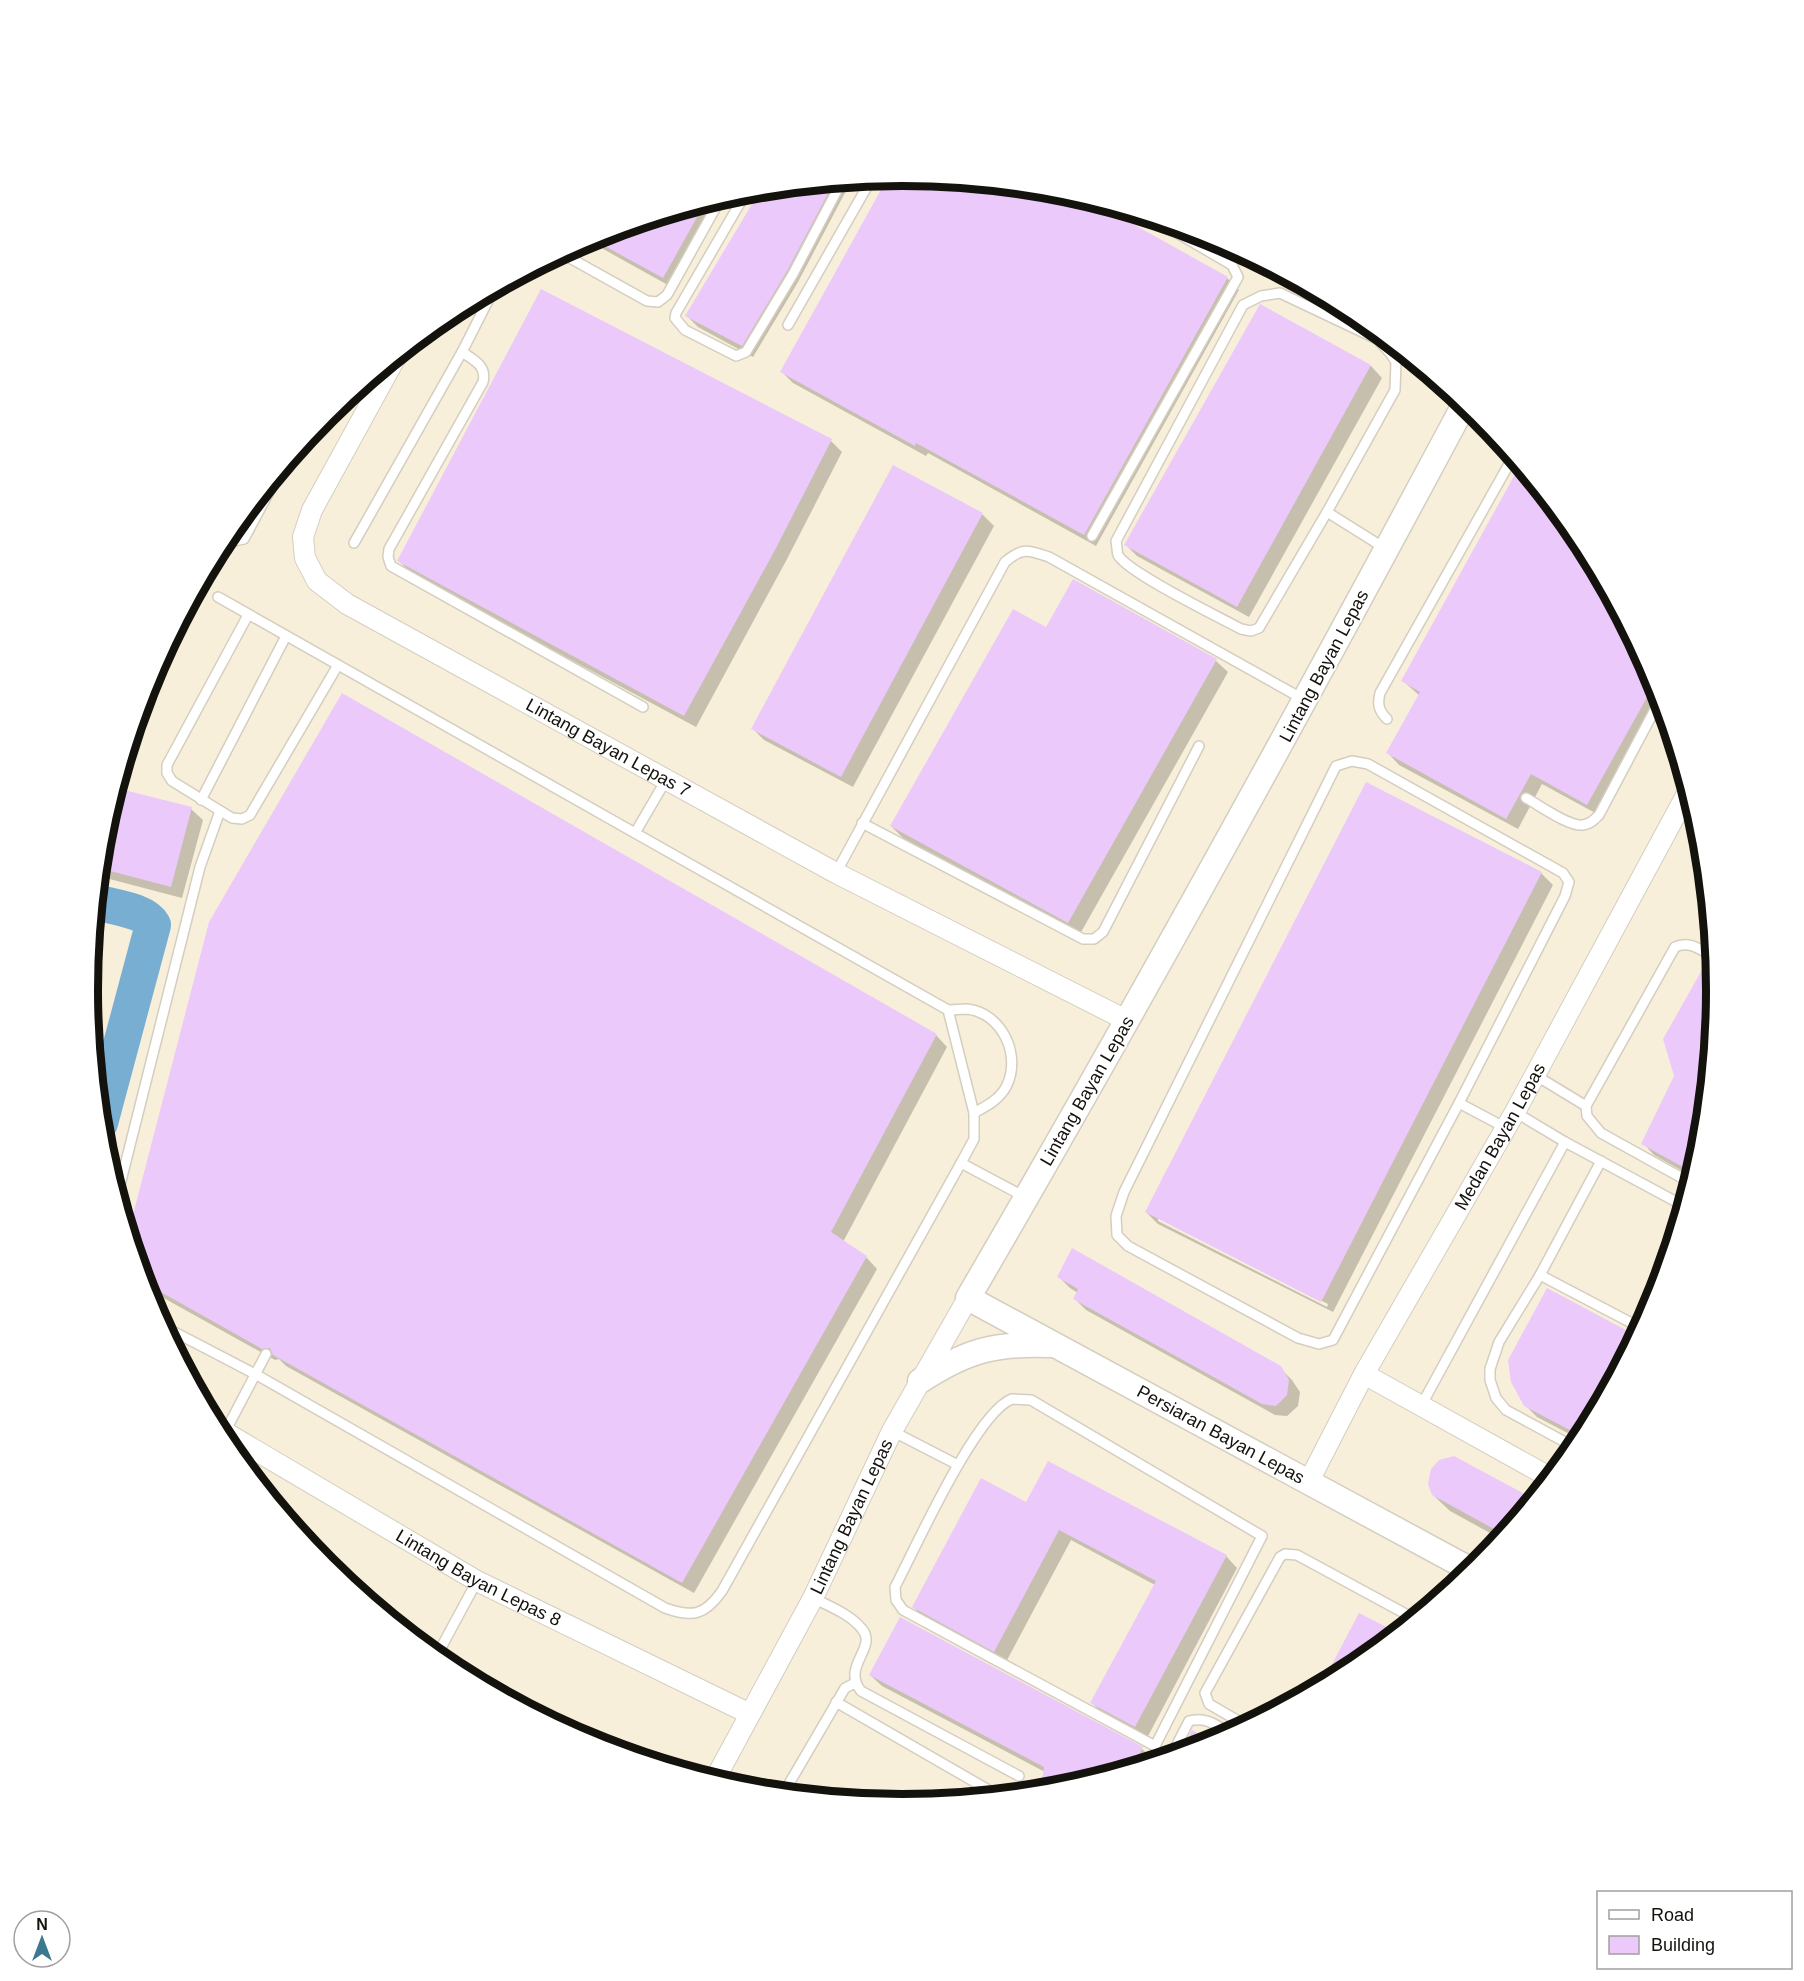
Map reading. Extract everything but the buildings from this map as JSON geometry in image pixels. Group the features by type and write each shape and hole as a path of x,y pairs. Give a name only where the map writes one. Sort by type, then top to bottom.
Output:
{"street":[{"name":"Lintang Bayan Lepas 7","path":"387,373 312,510 303,537 305,558 317,581 347,604 836,873 1128,1021"},
{"name":"Lintang Bayan Lepas","path":"718,1774 813,1598 892,1431 1128,1021 1305,701 1460,412"},
{"name":"Medan Bayan Lepas","path":"1309,1481 1364,1374 1510,1120 1683,801"},
{"name":"Persiaran Bayan Lepas","path":"968,1298 1464,1566"},
{"path":"920,1381 950,1362 983,1350 1019,1344 1055,1346"},
{"path":"1364,1374 1544,1474"},
{"name":"Lintang Bayan Lepas 8","path":"233,1437 477,1581 750,1714"}],"lane":[{"path":"788,325 867,187"},
{"path":"741,202 675,318 685,330 736,356 746,352 787,284 838,189"},
{"path":"570,258 647,301 658,302 667,295 715,208"},
{"path":"1092,536 1238,277 1232,266 1184,237"},
{"path":"1366,334 1280,293 1261,296 1243,305 1116,542 1118,555 1131,567 1162,586 1241,629 1251,631 1259,628 1395,390 1396,362 1385,347"},
{"path":"354,543 462,352 488,302"},
{"path":"462,352 480,364 484,376 483,382 389,549 388,557 391,566 643,706"},
{"path":"1387,719 1380,712 1378,703 1380,693 1510,463"},
{"path":"236,540 244,538 266,499"},
{"path":"1327,512 1387,550"},
{"path":"836,873 1005,562 1016,553 1028,550 1049,557 1305,701"},
{"path":"218,597 948,1010 969,1009 988,1017 1002,1031 1011,1049 1012,1069 1005,1088 992,1103 974,1113"},
{"path":"248,615 167,765 167,773 172,781 201,801 232,818 242,819 250,815 338,665"},
{"path":"201,801 286,636"},
{"path":"1526,798 1570,822 1581,825 1591,822 1599,815 1655,709"},
{"path":"862,823 1083,939 1094,939 1103,932 1199,746"},
{"path":"1352,760 1368,765 1563,873 1569,882 1565,896 1459,1103 1333,1340 1319,1344 1298,1338 1128,1246 1117,1235 1116,1216 1129,1181 1336,766 1352,760"},
{"path":"635,833 666,780"},
{"path":"121,1181 200,867 220,811"},
{"path":"1684,1179 1601,1133 1587,1116 1586,1106 1671,951 1675,947 1686,944 1705,950"},
{"path":"174,1332 255,1374 665,1608 681,1614 704,1611 712,1606 722,1591 974,1139 974,1113 948,1010"},
{"path":"1535,1075 1586,1106"},
{"path":"1459,1103 1565,1142 1678,1203"},
{"path":"1421,1406 1565,1142"},
{"path":"1567,1443 1506,1410 1496,1398 1490,1380 1490,1369 1499,1342 1540,1275 1601,1161"},
{"path":"961,1163 1027,1197"},
{"path":"1540,1275 1634,1324"},
{"path":"224,1423 266,1354"},
{"path":"1012,1399 1031,1400 1262,1536 1155,1746 903,1610 896,1600 895,1587 958,1465 986,1422 1003,1402 1012,1399"},
{"path":"892,1431 958,1465"},
{"path":"1238,1721 1213,1708 1205,1694 1280,1557 1285,1554 1297,1555 1408,1615"},
{"path":"440,1649 477,1581"},
{"path":"813,1598 863,1629 866,1640 854,1673 855,1683 861,1690 1019,1776"},
{"path":"787,1787 845,1688 855,1683"},
{"path":"836,1702 988,1790"},
{"path":"1177,1746 1189,1721 1198,1718 1222,1729"}],"shaded area":[{"path":"902,186 955,188 1059,201 1110,213 1210,247 1258,269 1304,294 1392,352 1471,422 1507,460 1571,544 1599,588 1624,635 1664,732 1679,782 1700,885 1705,938 1705,1043 1700,1096 1679,1199 1664,1249 1624,1346 1599,1393 1540,1480 1507,1521 1432,1595 1392,1629 1304,1687 1210,1734 1161,1752 1110,1768 1059,1780 1007,1788 902,1795 849,1793 745,1780 694,1768 594,1734 546,1712 500,1687 412,1629 333,1559 297,1521 233,1437 205,1393 180,1346 140,1249 125,1199 104,1096 99,1043 99,938 104,885 125,782 140,732 180,635 205,588 264,501 297,460 372,386 412,352 500,294 594,247 643,229 694,213 745,201 797,193"}],"waterway":[{"path":"102,904 136,912 153,925 105,1103"}]}
